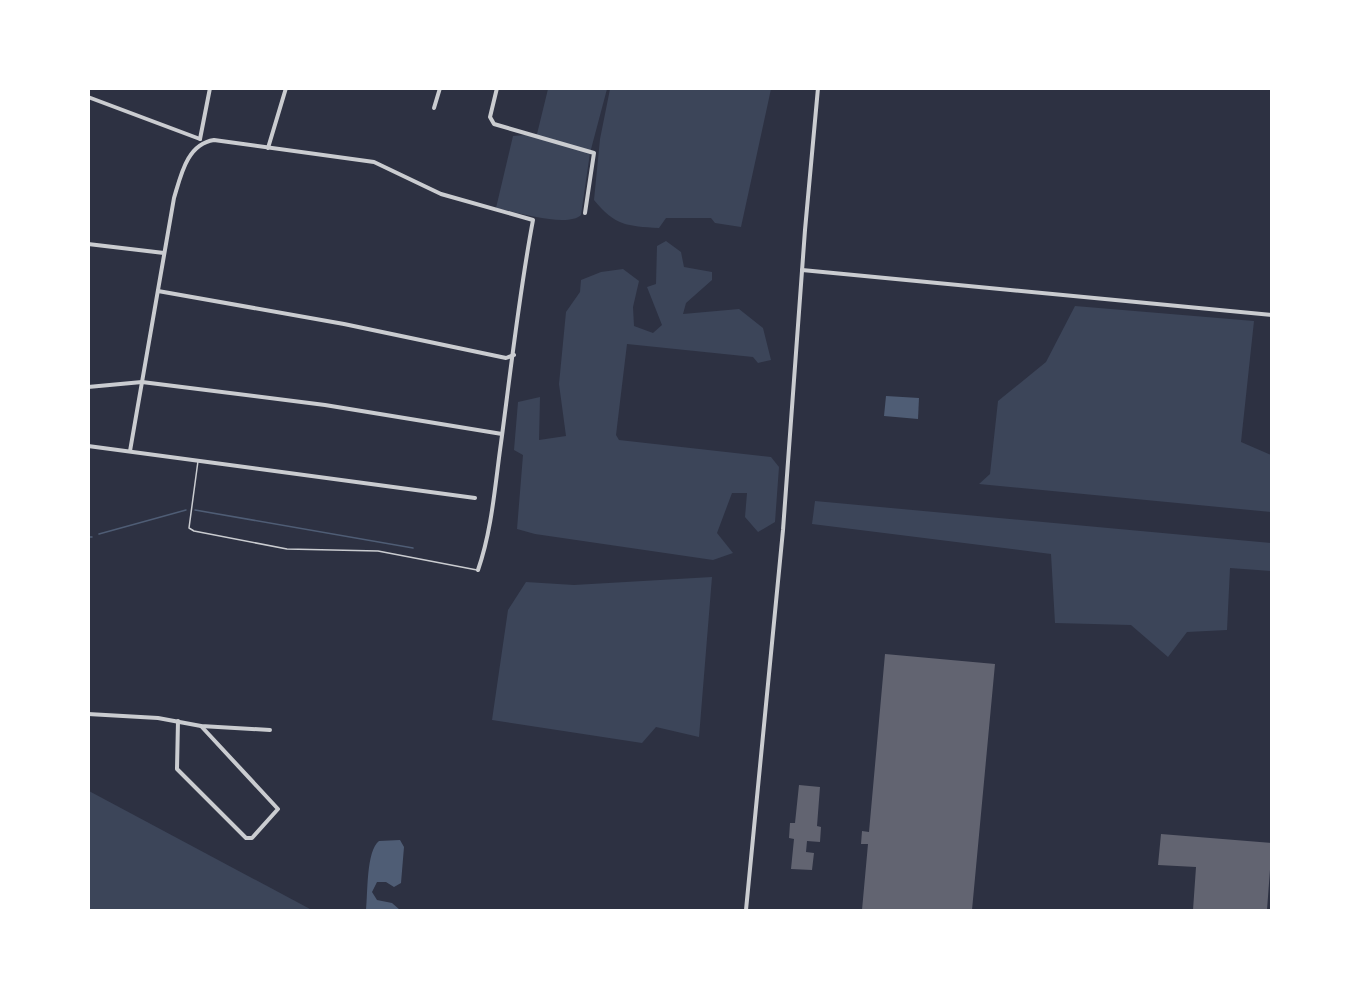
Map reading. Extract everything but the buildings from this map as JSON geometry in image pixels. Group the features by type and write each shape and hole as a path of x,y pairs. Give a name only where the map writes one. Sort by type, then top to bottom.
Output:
{"street":[{"path":"130,451 164,253 182,173 201,141 210,88"},
{"path":"268,148 286,88"},
{"path":"434,108 440,88"},
{"path":"497,88 490,117 494,124 594,153 585,213"},
{"path":"746,910 783,531 818,88"},
{"path":"88,96 201,141 214,140 374,162 441,194 533,220 521,286 514,356 493,500 478,570"},
{"path":"88,244 164,253"},
{"path":"802,270 1272,315"},
{"path":"158,291 344,324 487,354 514,356"},
{"path":"88,387 142,382 325,405 502,434"},
{"path":"88,446 475,498"},
{"path":"88,714 178,721 201,726 270,730"},
{"path":"178,721 177,769 246,838 252,838 278,809 201,726"}],"lane":[{"path":"198,460 189,518 189,528 194,531 228,535 287,549 378,551 478,570"}],"shaded area":[{"path":"548,89 607,89 590,153 581,215 574,219 553,220 496,208 513,136 537,134"},
{"path":"610,89 771,89 741,227 715,223 711,218 666,218 659,228 630,225 615,220 602,209 594,200 600,139"},
{"path":"666,241 681,252 684,267 712,272 712,280 686,303 683,314 739,309 763,328 771,360 758,363 753,357 627,344 616,435 619,440 771,457 779,467 775,522 758,532 745,517 747,493 732,493 717,533 733,553 713,560 535,534 517,529 523,455 514,450 518,402 540,397 539,440 566,436 559,384 566,312 580,292 581,280 601,272 623,269 639,281 633,307 634,326 653,333 662,325 647,287 656,284 657,246"},
{"path":"1075,306 1254,321 1241,442 1271,455 1271,512 979,484 990,474 998,401 1046,362"},
{"path":"886,396 919,398 918,419 884,416"},
{"path":"815,501 1271,543 1271,571 1230,568 1227,630 1187,632 1168,657 1131,625 1055,623 1051,554 812,524"},
{"path":"712,577 699,737 656,727 642,743 492,720 508,610 526,582 574,585"},
{"path":"89,791 310,909 315,910 89,910"},
{"path":"400,840 404,847 401,883 394,887 386,882 377,882 372,892 377,900 392,903 400,910 366,910 368,873 375,846 379,841"}],"waterway":[{"path":"99,534 186,510"},
{"path":"195,510 413,548"}]}
